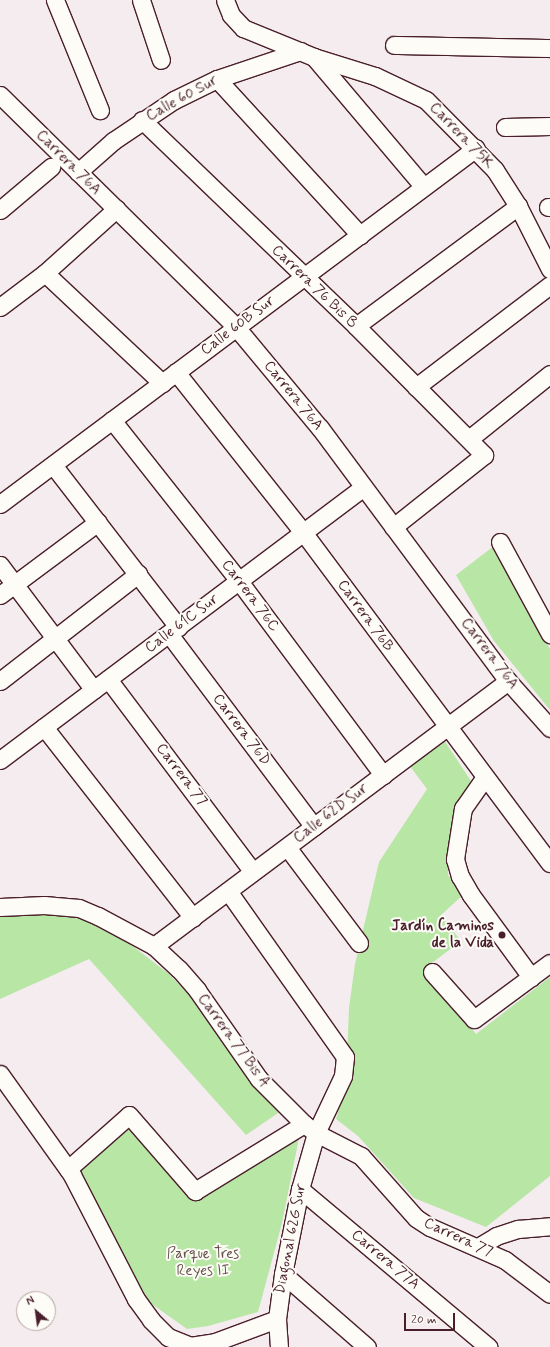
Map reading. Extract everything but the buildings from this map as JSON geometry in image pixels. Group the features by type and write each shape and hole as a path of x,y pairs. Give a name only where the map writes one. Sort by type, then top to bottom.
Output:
{"street":[{"path":"55,0 100,110"},
{"path":"141,0 161,60"},
{"name":"Carrera 75K","path":"225,0 231,15 243,28 307,54 375,76 426,100 476,148 495,170 518,206 550,269"},
{"path":"394,45 550,48"},
{"path":"307,54 424,187"},
{"name":"Calle 60 Sur","path":"78,172 113,141 142,120 217,78 307,54"},
{"path":"217,78 360,235"},
{"name":"Carrera 76A","path":"1,98 236,327 294,395 508,681 550,728"},
{"name":"Carrera 76 Bis B","path":"142,120 303,277 356,326 484,455 393,528"},
{"path":"504,127 550,126"},
{"name":"Calle 60B Sur","path":"0,504 476,148"},
{"path":"0,210 51,168"},
{"path":"356,326 518,206"},
{"path":"0,307 46,273 116,209"},
{"path":"46,273 162,383"},
{"path":"416,386 550,285"},
{"name":"Carrera 76B","path":"176,372 303,532 447,728 550,863"},
{"path":"469,440 550,374"},
{"name":"Carrera 76C","path":"112,420 239,581 383,775"},
{"name":"Carrera 76D","path":"53,465 138,574 173,630 314,827"},
{"name":"Calle 61C Sur","path":"0,760 363,488"},
{"path":"0,595 98,522"},
{"path":"500,542 550,634"},
{"path":"0,565 94,690"},
{"path":"0,681 138,574"},
{"name":"Carrera 77","path":"108,679 253,872"},
{"name":"Calle 62D Sur","path":"154,946 508,681"},
{"path":"44,727 193,918"},
{"path":"485,777 463,808 455,859 460,876 471,895 531,977"},
{"path":"287,847 359,943"},
{"name":"Diagonal 62G Sur","path":"228,891 346,1057 343,1076 310,1128 300,1189 283,1274 277,1319 279,1347"},
{"name":"Carrera 77 Bis A","path":"0,907 44,904 79,908 98,916 154,946 179,969 197,990 259,1079 310,1128"},
{"path":"432,972 474,1019 550,963"},
{"path":"0,1074 68,1169 111,1247 136,1299 151,1320 168,1337 190,1346 215,1342 277,1319"},
{"path":"68,1169 129,1115 195,1191 310,1128"},
{"name":"Carrera 77","path":"310,1128 361,1156 416,1218 430,1227 505,1260 550,1294"},
{"name":"Carrera 77A","path":"300,1189 488,1347"},
{"path":"478,1247 496,1236 518,1229 550,1226"},
{"path":"283,1274 367,1347"}],"green space":[{"path":"494,546 550,649 550,710 494,641 456,575"},
{"path":"444,740 471,781 456,814 448,848 448,875 463,895 441,915 461,941 424,969 476,1034 550,977 550,1176 486,1227 414,1198 358,1136 336,1119 346,1084 349,1008 355,964 379,862 427,789 409,765"},
{"path":"42,910 88,917 130,944 169,974 193,999 281,1111 246,1135 89,959 0,999 0,914"},
{"name":"Parque Tres Reyes II","path":"130,1127 196,1201 299,1138 282,1223 258,1312 208,1326 187,1329 149,1302 75,1169"}],"place":[{"name":"Jardín Caminos de la Vida","path":"502,935"}]}
